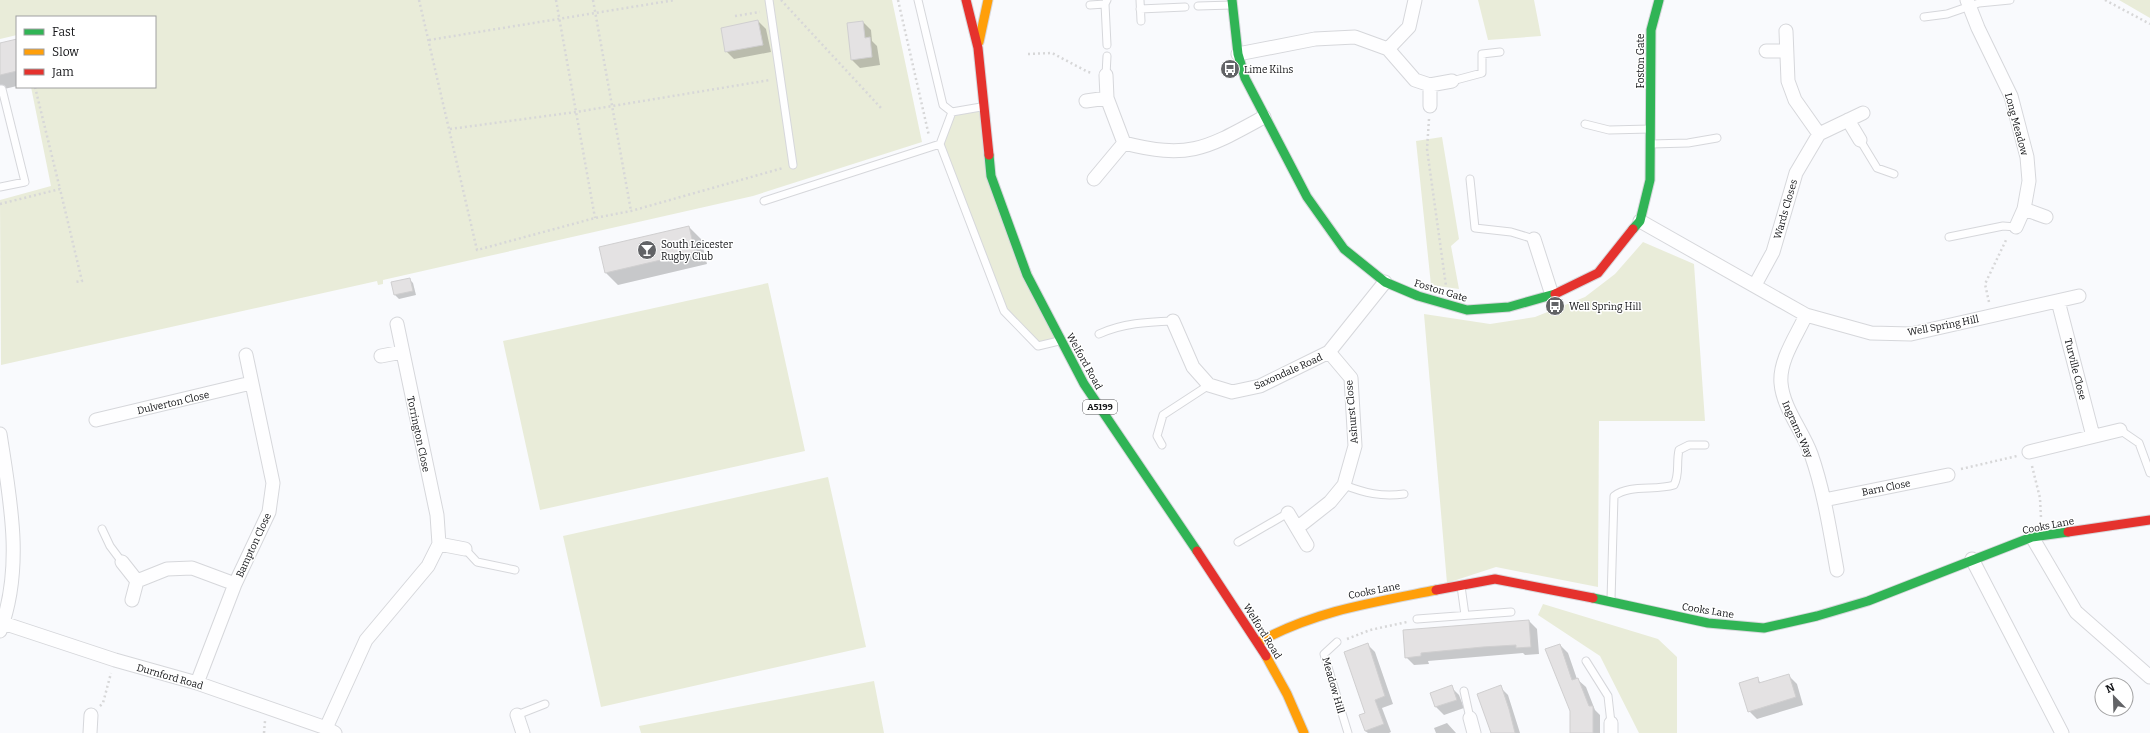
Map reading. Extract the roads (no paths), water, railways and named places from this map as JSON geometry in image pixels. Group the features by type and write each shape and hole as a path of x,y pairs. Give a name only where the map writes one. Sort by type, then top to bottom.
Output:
{"street":[{"name":"Welford Road","path":"966,0 978,48 982,107 991,176 1027,275 1084,384 1259,642 1287,694 1304,733"},
{"name":"Welford Road","path":"978,48 988,0"},
{"path":"1388,49 1409,26 1415,0"},
{"name":"Foston Gate","path":"1232,3 1238,54 1245,78 1307,197 1344,249 1385,282 1418,296 1467,310 1509,307 1552,295 1598,273 1640,221 1650,180 1651,30 1659,0"},
{"name":"Long Meadow","path":"1968,3 2011,96 2027,157 2029,181 2024,209 2016,227"},
{"path":"1786,31 1785,51 1788,81 1793,93 1819,134 1863,113"},
{"path":"1238,54 1315,39 1355,37 1388,49 1415,80 1430,85 1452,81"},
{"path":"1766,51 1785,51"},
{"path":"1106,75 1107,98 1124,143"},
{"path":"1430,85 1430,106"},
{"path":"1086,101 1107,98"},
{"path":"1124,143 1151,150 1186,152 1216,143 1264,117"},
{"path":"1848,120 1860,140"},
{"name":"Wards Closes","path":"1755,285 1773,252 1796,172 1819,134"},
{"path":"1094,179 1124,143"},
{"path":"2024,209 2046,217"},
{"name":"Well Spring Hill","path":"1640,221 1806,315 1872,333 1911,334 2079,296"},
{"path":"1534,239 1552,295"},
{"name":"Saxondale Road","path":"1174,321 1193,367 1210,385 1232,392 1260,386 1329,352 1385,282"},
{"name":"Turville Close","path":"2058,301 2093,436"},
{"name":"Ingrams Way","path":"1806,315 1782,367 1781,383 1783,396 1810,453 1824,500 1837,570"},
{"name":"Torrington Close","path":"397,324 436,515 439,544"},
{"path":"380,356 402,352"},
{"name":"Ashurst Close","path":"1297,528 1330,502 1344,485 1355,446 1351,378 1329,352"},
{"name":"Bampton Close","path":"197,683 235,584 269,512 273,483 246,355"},
{"name":"Dulverton Close","path":"96,420 251,383"},
{"path":"2029,452 2120,430"},
{"path":"0,434 13,528 14,568 2,627"},
{"name":"Barn Close","path":"1824,500 1948,475"},
{"path":"1288,513 1307,545"},
{"name":"Cooks Lane","path":"1259,642 1275,633 1346,607 1461,584 1495,579 1611,601 1708,623 1764,628 1817,616 1868,601 1972,559 2037,536 2150,520"},
{"path":"2037,536 2076,612 2150,677"},
{"path":"331,730 366,640 428,566 439,544 465,549"},
{"path":"1972,559 2062,733"},
{"path":"122,562 137,581"},
{"path":"137,581 167,569 192,568 235,584"},
{"path":"132,600 137,581"},
{"name":"Durnford Road","path":"2,627 197,683 331,730"},
{"path":"90,733 91,715"},
{"path":"517,715 524,733"},
{"path":"1470,718 1474,733"}],"lane":[{"path":"769,0 779,79 793,165"},
{"path":"918,0 943,105 952,112 982,107"},
{"path":"1140,0 1141,21"},
{"path":"1924,17 1947,14 1968,3 2010,0"},
{"path":"1090,5 1106,2 1107,45"},
{"path":"1198,6 1232,3"},
{"path":"1140,9 1185,7"},
{"path":"1452,81 1482,73 1482,54 1500,52"},
{"path":"1106,75 1107,56"},
{"path":"0,89 2,89 25,182 0,187"},
{"path":"952,112 940,144 1004,311 1038,346 1061,341"},
{"path":"1585,124 1609,130 1651,129"},
{"path":"1651,144 1688,143 1717,138"},
{"path":"1860,140 1877,168 1894,174"},
{"path":"764,201 940,144"},
{"path":"1470,179 1474,228 1512,232 1534,239"},
{"path":"1949,237 2004,226 2016,227"},
{"path":"1099,334 1116,326 1174,321"},
{"path":"1162,445 1157,436 1163,415 1210,385"},
{"path":"2120,430 2139,444 2150,473"},
{"path":"1611,601 1614,496 1621,491 1666,488 1674,486 1678,477 1679,450 1689,445 1705,445"},
{"path":"1344,485 1368,494 1386,496 1404,494"},
{"path":"1238,542 1288,513"},
{"path":"102,529 110,546 122,562"},
{"path":"465,549 477,562 515,570"},
{"path":"1461,584 1465,615"},
{"path":"1417,620 1511,612"},
{"name":"Meadow Hill","path":"1337,642 1324,654 1348,733"},
{"path":"1586,661 1608,696 1611,728"},
{"path":"1464,691 1470,718"},
{"path":"517,715 545,704"}],"place":[{"name":"Lime Kilns","path":"1230,69"},
{"name":"South Leicester Rugby Club","path":"647,250"},
{"name":"Well Spring Hill","path":"1555,306"}]}
